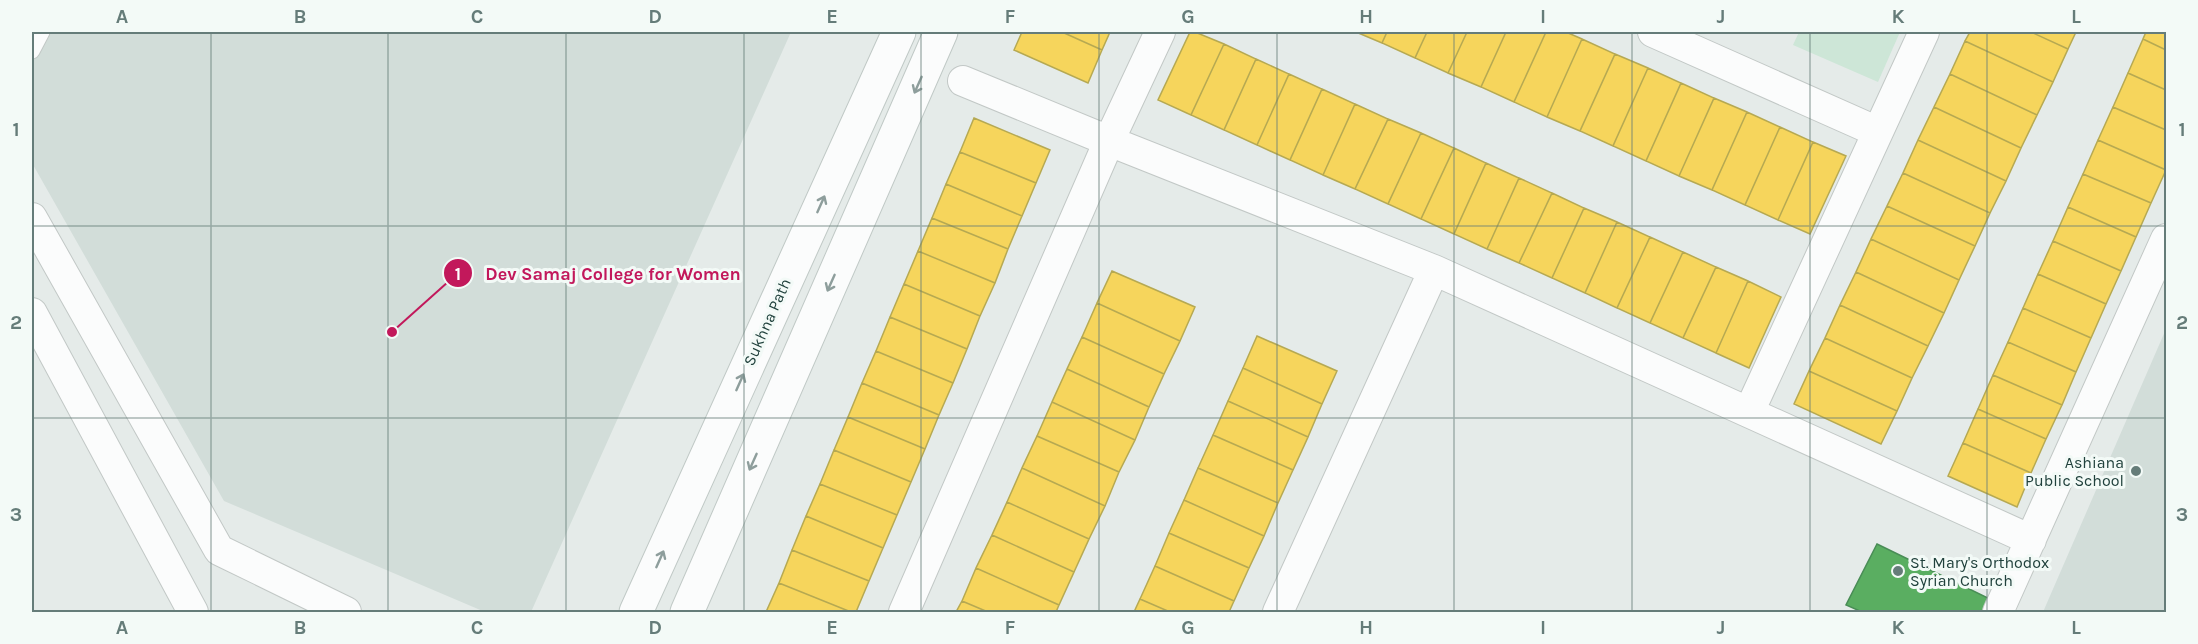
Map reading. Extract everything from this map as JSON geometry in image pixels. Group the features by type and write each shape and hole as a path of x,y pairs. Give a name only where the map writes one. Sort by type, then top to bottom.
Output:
{"main road":[{"name":"Sukhna Path","path":"636,612 899,32"},
{"path":"687,612 941,32"}],"street":[{"path":"904,612 1109,141 1160,32"},
{"path":"1653,32 1878,132"},
{"path":"1749,412 1924,32"},
{"path":"963,81 1434,270 2031,540"},
{"path":"32,218 219,550 346,612"},
{"path":"1998,612 2166,239"},
{"path":"1278,612 1434,270"},
{"path":"32,313 194,612"}],"lane":[{"path":"32,51 42,32"}],"shaded area":[{"path":"32,32 791,32 531,612 485,612 224,501 32,163"},
{"name":"Ashiana Public School","path":"2166,329 2166,612 2043,612"}],"green space":[{"path":"1799,32 1900,32 1878,82 1793,45"}],"building: आवास":[{"path":"1022,32 1062,32 1102,50 1088,83 1014,50"},
{"path":"1062,32 1110,32 1102,50"},
{"path":"1190,32 1224,44 1191,115 1158,100"},
{"path":"1356,32 1387,32 1382,43"},
{"path":"1387,32 1427,32 1415,58 1382,43"},
{"path":"1427,32 1467,32 1448,73 1415,58"},
{"path":"1467,32 1506,32 1481,87 1448,73"},
{"path":"1506,32 1546,32 1514,102 1481,87"},
{"path":"1546,32 1566,32 1582,39 1547,117 1514,102"},
{"path":"1970,32 2031,32 2068,49 2053,82 1965,41"},
{"path":"2031,32 2076,32 2068,49"},
{"path":"2146,32 2166,32 2166,50 2143,39"},
{"path":"1582,39 1615,54 1580,131 1547,117"},
{"path":"2143,39 2166,50 2166,90 2128,73"},
{"path":"1965,41 2053,82 2037,115 1950,74"},
{"path":"1224,44 1256,59 1224,130 1191,115"},
{"path":"1615,54 1648,68 1613,146 1580,131"},
{"path":"1256,59 1289,74 1257,145 1224,130"},
{"path":"1648,68 1681,83 1646,161 1613,146"},
{"path":"2128,73 2166,90 2166,130 2113,107"},
{"path":"1289,74 1322,89 1290,160 1257,145"},
{"path":"1950,74 2037,115 2021,148 1934,107"},
{"path":"1681,83 1714,98 1679,176 1646,161"},
{"path":"1322,89 1355,104 1323,175 1290,160"},
{"path":"1714,98 1747,112 1712,190 1679,176"},
{"path":"1355,104 1388,119 1355,189 1323,175"},
{"path":"1934,107 2021,148 2006,181 1918,140"},
{"path":"2113,107 2166,130 2166,170 2098,140"},
{"path":"1747,112 1780,127 1745,205 1712,190"},
{"path":"974,118 1050,150 1036,183 960,152"},
{"path":"1388,119 1421,133 1388,204 1355,189"},
{"path":"1780,127 1813,142 1778,220 1745,205"},
{"path":"1421,133 1454,148 1421,219 1388,204"},
{"path":"1918,140 2006,181 1990,213 1903,173"},
{"path":"2098,140 2166,170 2151,203 2083,174"},
{"path":"1813,142 1846,156 1810,234 1778,220"},
{"path":"1454,148 1486,163 1454,234 1421,219"},
{"path":"960,152 1036,183 1022,216 946,184"},
{"path":"1486,163 1519,178 1487,249 1454,234"},
{"path":"1903,173 1990,213 1975,246 1887,206"},
{"path":"2083,174 2151,203 2136,237 2068,207"},
{"path":"1519,178 1552,193 1519,263 1487,249"},
{"path":"946,184 1022,216 1008,249 932,218"},
{"path":"1552,193 1584,208 1552,278 1519,263"},
{"path":"1887,206 1975,246 1959,280 1871,239"},
{"path":"2068,207 2136,237 2121,271 2053,241"},
{"path":"1584,208 1617,222 1585,293 1552,278"},
{"path":"932,218 1008,249 995,283 918,251"},
{"path":"1617,222 1650,237 1617,308 1585,293"},
{"path":"1650,237 1683,252 1650,323 1617,308"},
{"path":"1871,239 1959,280 1944,313 1856,272"},
{"path":"2053,241 2121,271 2106,304 2038,274"},
{"path":"918,251 995,283 980,316 904,284"},
{"path":"1683,252 1716,267 1683,338 1650,323"},
{"path":"1716,267 1748,281 1716,353 1683,338"},
{"path":"1112,271 1195,307 1180,341 1097,303"},
{"path":"1856,272 1944,313 1928,346 1840,305"},
{"path":"2038,274 2106,304 2091,338 2023,308"},
{"path":"1748,281 1781,297 1749,368 1716,353"},
{"path":"904,284 980,316 967,349 890,317"},
{"path":"1097,303 1180,341 1164,374 1082,337"},
{"path":"1840,305 1928,346 1912,378 1825,338"},
{"path":"2023,308 2091,338 2076,372 2008,342"},
{"path":"890,317 967,349 953,383 876,351"},
{"path":"1257,336 1337,371 1322,404 1243,368"},
{"path":"1082,337 1164,374 1149,407 1067,369"},
{"path":"1825,338 1912,378 1897,411 1809,371"},
{"path":"2008,342 2076,372 2062,405 1993,375"},
{"path":"876,351 953,383 939,415 862,383"},
{"path":"1243,368 1322,404 1308,437 1228,401"},
{"path":"1067,369 1149,407 1135,440 1052,402"},
{"path":"1809,371 1897,411 1881,444 1794,404"},
{"path":"1993,375 2062,405 2046,439 1978,409"},
{"path":"862,383 939,415 925,449 848,417"},
{"path":"1228,401 1308,437 1293,470 1213,435"},
{"path":"1052,402 1135,440 1119,472 1037,436"},
{"path":"1978,409 2046,439 2031,473 1963,443"},
{"path":"848,417 925,449 911,482 834,450"},
{"path":"1213,435 1293,470 1278,503 1198,468"},
{"path":"1037,436 1119,472 1105,506 1022,468"},
{"path":"1963,443 2031,473 2017,507 1948,476"},
{"path":"834,450 911,482 897,515 820,484"},
{"path":"1022,468 1105,506 1089,539 1007,502"},
{"path":"1198,468 1278,503 1264,536 1184,500"},
{"path":"820,484 897,515 883,548 806,516"},
{"path":"1184,500 1264,536 1249,568 1169,533"},
{"path":"1007,502 1089,539 1074,572 992,535"},
{"path":"806,516 883,548 869,581 792,550"},
{"path":"1169,533 1249,568 1234,601 1155,566"},
{"path":"992,535 1074,572 1059,605 976,568"},
{"path":"792,550 869,581 856,612 779,583"},
{"path":"1155,566 1234,601 1229,612 1170,612 1140,599"},
{"path":"976,568 1059,605 1056,612 988,612 962,601"},
{"path":"779,583 851,612 766,612"},
{"path":"1140,599 1170,612 1134,612"},
{"path":"962,601 988,612 956,612"}],"building: सार्वजनिक":[{"name":"St. Mary's Orthodox Syrian Church","path":"1877,544 1990,599 1983,612 1862,612 1846,605"}],"place":[{"name":"Dev Samaj College for Women","path":"392,332"},
{"name":"Ashiana Public School","path":"2136,471"},
{"name":"St. Mary's Orthodox Syrian Church","path":"1898,571"}]}
